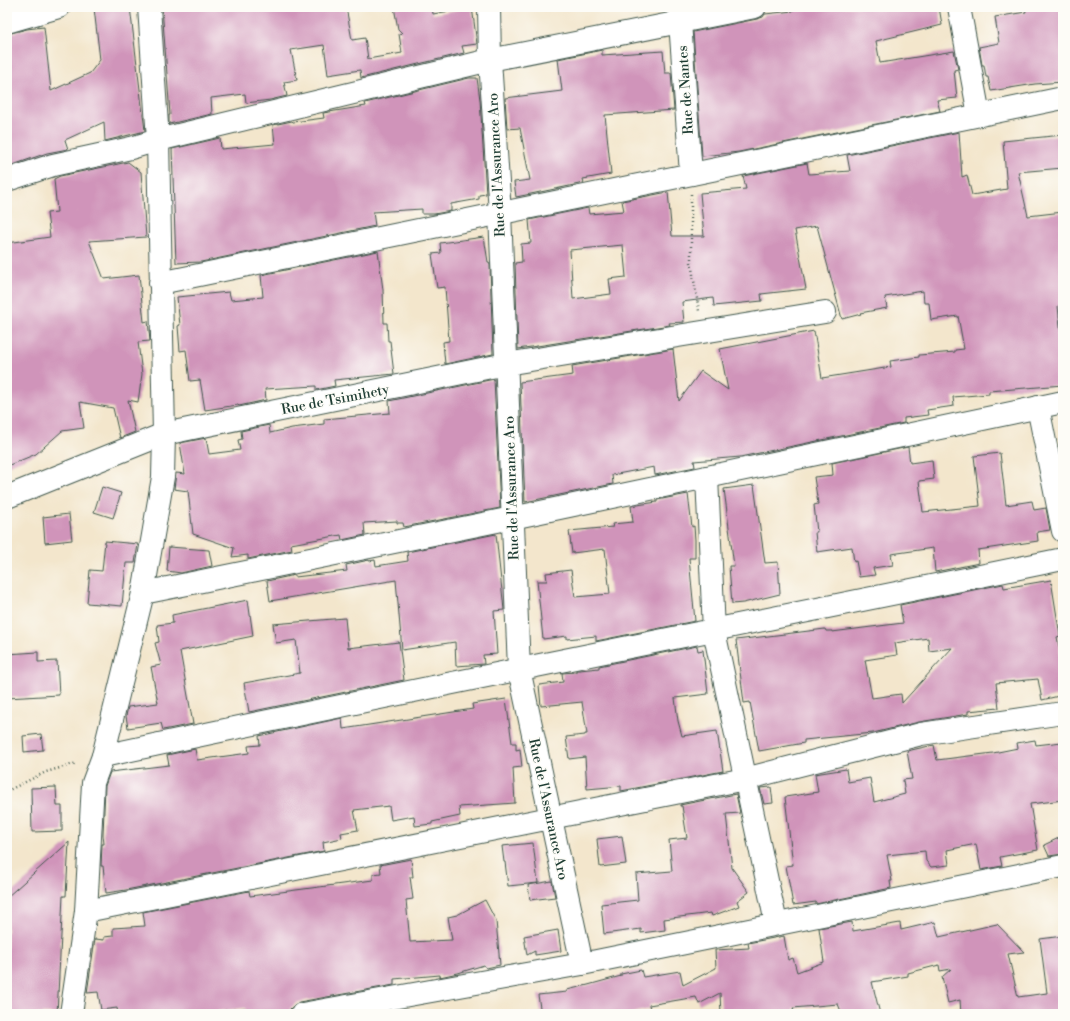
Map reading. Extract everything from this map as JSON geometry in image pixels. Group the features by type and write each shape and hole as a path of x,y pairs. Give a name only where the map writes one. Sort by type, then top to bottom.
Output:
{"street":[{"path":"7,22 59,7"},
{"path":"71,1014 86,911 93,783 103,756 143,592 163,477 164,434 158,140 149,7"},
{"name":"Rue de l'Assurance Aro","path":"489,7 490,60 500,213 519,669 582,964"},
{"path":"7,180 53,166 131,148 158,140 680,14 755,7"},
{"path":"959,7 979,115"},
{"name":"Rue de Nantes","path":"680,14 691,174"},
{"path":"160,283 1063,98"},
{"name":"Rue de Tsimihety","path":"7,498 164,434 506,364 826,312"},
{"path":"143,592 512,518 1063,402"},
{"path":"1038,407 1063,531"},
{"path":"707,477 714,631 776,923"},
{"path":"103,756 519,669 714,631 1063,559"},
{"path":"86,911 745,779 921,734 1063,713"},
{"path":"302,1014 329,1012 582,964 776,923 1063,866"}],"path":[{"path":"691,174 691,262 703,332"},
{"path":"7,791 46,772 103,756"}],"building":[{"path":"130,7 145,131 105,141 104,122 65,140 68,149 47,153 7,167 7,96 11,96 7,61 7,34 44,27 51,91 90,73 100,60 94,8"},
{"path":"162,7 346,7 352,40 365,38 368,59 402,53 399,34 402,33 398,29 394,7 432,7 433,14 472,7 477,44 462,46 464,53 361,78 360,70 328,75 324,45 291,50 297,80 284,82 287,96 246,103 245,94 211,98 212,114 169,124 170,115"},
{"path":"792,7 939,7 942,25 876,41 880,63 954,51 958,69 954,70 957,98 937,100 940,111 739,152 702,156 693,32 757,19 763,17 765,14 793,11"},
{"path":"1025,7 1063,7 1063,82 1035,84 991,91 984,65 982,65 979,47 999,43 995,17 1026,12"},
{"path":"602,50 602,55 663,51 665,73 671,73 674,110 605,115 611,174 583,179 584,183 516,197 514,182 530,180 520,128 507,129 505,98 562,91 558,59"},
{"path":"469,78 477,78 480,100 486,194 479,195 479,199 451,204 451,211 434,214 422,214 422,209 373,212 375,226 201,262 176,263 172,149 220,138 221,149 275,144 273,125 292,121 324,118 323,113 366,106 365,103"},
{"path":"959,132 962,177 967,175 972,195 1007,189 1003,141 1063,135 1063,168 1018,172 1028,216 1063,212 1063,305 1058,306 1063,347 1063,385 989,391 989,394 953,397 954,406 927,410 928,415 904,418 904,423 740,457 694,461 695,467 655,475 654,467 612,475 613,484 525,502 520,382 573,375 572,366 673,349 679,401 701,371 728,390 720,349 814,331 822,378 891,367 890,361 919,357 919,355 955,352 955,350 964,349 958,316 931,320 929,303 924,303 923,291 885,297 887,308 860,313 861,314 842,319 817,226 795,230 806,289 761,294 762,301 714,306 713,298 682,302 684,322 669,323 670,325 518,349 515,263 522,262 521,244 531,243 529,220 588,208 589,214 624,211 622,201 668,192 672,236 704,236 700,193 746,189 743,176 807,163 809,174 850,171 847,155","holes":["623,245 626,277 609,279 611,294 573,299 570,250"]},
{"path":"128,162 141,172 146,237 89,241 104,279 139,275 144,322 148,321 150,341 138,342 142,374 138,402 128,400 135,432 120,438 113,408 80,402 84,428 62,431 36,454 7,466 7,363 10,305 7,283 7,243 50,237 47,213 57,212 54,179 60,176"},
{"path":"484,237 488,262 490,265 493,354 445,364 443,342 449,341 445,287 437,288 432,254 441,253 440,243"},
{"path":"378,251 383,290 384,323 387,323 388,341 390,341 394,374 334,380 335,386 316,390 316,386 265,389 266,400 239,406 205,410 200,380 190,381 186,350 180,351 178,326 180,325 177,297 229,292 231,300 263,297 261,275"},
{"path":"494,379 500,508 404,527 403,523 397,523 397,521 364,523 365,535 342,540 341,535 291,544 292,550 248,559 248,555 232,557 234,548 193,534 188,491 174,489 176,473 185,474 180,443 206,438 209,454 240,450 238,440 242,439 241,431 269,425 270,433 292,428 324,424 324,419 390,413 389,401"},
{"path":"908,447 910,463 932,460 934,479 919,481 923,512 980,506 974,456 1000,453 1006,505 1032,501 1034,510 1046,508 1050,530 1037,532 1038,541 978,550 979,563 935,572 933,548 891,554 893,565 873,568 875,575 859,577 856,561 854,562 852,547 817,552 815,532 817,532 814,505 818,504 814,477 833,475 832,463"},
{"path":"754,485 765,563 778,562 780,594 743,603 732,604 729,566 734,566 724,489"},
{"path":"102,487 121,493 113,518 94,512"},
{"path":"688,494 695,540 695,558 689,558 695,621 596,641 596,636 567,639 567,636 543,639 537,581 547,581 546,573 571,570 575,597 610,594 605,549 572,553 569,531 613,527 612,524 633,522 631,506 657,502 657,500"},
{"path":"69,514 72,540 45,543 43,517"},
{"path":"496,534 504,610 494,611 497,654 483,655 484,664 456,666 455,642 402,650 396,580 270,601 267,581 295,575 295,577 347,571 346,565 369,560 375,560 376,566 408,561 407,552"},
{"path":"105,541 138,544 135,563 126,563 122,606 87,603 90,570 102,571"},
{"path":"169,547 209,550 212,566 181,573 167,571"},
{"path":"1051,580 1060,636 1057,637 1063,666 1063,695 1042,700 1038,679 996,683 999,708 968,711 968,714 919,722 873,733 804,740 804,743 759,751 750,702 744,703 736,640 825,629 826,631 832,632 903,623 900,605 1003,584 1004,588","holes":["928,638 929,651 952,648 902,703 901,694 872,698 865,660 897,655 895,643"]},
{"path":"248,600 253,636 180,651 193,724 163,730 161,723 128,728 126,716 128,707 158,703 151,667 161,665 155,643 159,642 157,625 173,623 172,615"},
{"path":"345,618 348,648 399,642 404,680 249,712 244,683 300,673 296,640 276,643 273,624"},
{"path":"697,646 698,651 703,650 708,694 675,698 678,721 682,736 717,731 723,771 621,791 621,786 587,789 585,757 569,759 566,737 587,734 582,702 541,706 539,685 563,682 562,673 599,668 599,666"},
{"path":"38,652 38,662 57,661 59,695 7,698 7,654"},
{"path":"506,699 512,743 516,743 516,750 520,749 522,767 513,768 515,803 459,807 460,816 432,822 432,824 415,826 414,816 391,820 389,806 354,810 358,830 341,833 342,838 323,842 324,851 106,893 103,866 101,866 102,844 104,844 105,786 110,772 169,765 167,755 195,749 197,760 249,753 248,746 260,745 259,736 342,718 343,729 473,709 472,704"},
{"path":"41,734 43,750 24,752 23,736"},
{"path":"1035,740 1036,745 1062,742 1063,751 1063,800 1030,804 1038,850 1000,857 1002,866 981,870 976,844 947,850 949,865 931,867 926,861 925,851 887,855 892,881 890,881 891,888 816,904 816,902 793,905 786,866 793,865 785,797 818,792 815,774 846,769 848,782 870,778 874,802 905,794 903,780 912,779 907,751 934,745 937,760 993,753 1018,748 1017,743"},
{"path":"56,787 57,806 62,806 62,831 32,832 31,788"},
{"path":"771,787 773,803 764,804 760,788"},
{"path":"736,794 740,813 726,814 732,868 749,892 737,901 739,906 712,916 711,913 664,919 665,930 641,933 641,929 604,934 601,904 638,900 636,874 672,871 669,840 687,838 682,806 680,805"},
{"path":"622,836 626,864 600,867 597,839"},
{"path":"1063,836 1063,854 1049,856 1044,845"},
{"path":"69,842 66,896 63,896 57,1014 7,1014 7,897"},
{"path":"533,843 538,883 508,886 502,846"},
{"path":"411,859 413,877 410,877 413,899 406,900 410,942 452,940 448,917 457,915 485,900 496,921 500,965 486,968 484,965 440,977 440,975 394,979 394,985 299,1002 290,1009 290,1014 246,1014 245,1008 211,1012 211,1014 118,1014 117,1008 101,1010 98,992 87,993 95,939 104,940 104,937 113,936 113,928 145,926 143,912 249,891 250,896 373,880 373,874 381,873 380,865"},
{"path":"552,881 555,897 530,900 528,885"},
{"path":"852,922 853,931 900,923 901,930 935,922 939,937 997,924 1024,952 1008,954 1018,997 1047,993 1040,939 1063,936 1063,1014 961,1014 960,1000 948,1003 942,977 951,969 940,971 939,965 908,973 908,976 872,982 880,1014 842,1014 838,1004 793,1008 795,1014 721,1014 720,993 699,1004 696,997 649,1005 650,1009 629,1014 541,1014 538,995 567,992 567,990 621,976 621,974 641,970 643,977 680,971 683,985 716,968 715,950 749,948 748,943 784,936 788,960 793,958 797,972 824,962 819,928"},
{"path":"558,930 561,951 535,955 535,951 527,955 524,936"}]}
